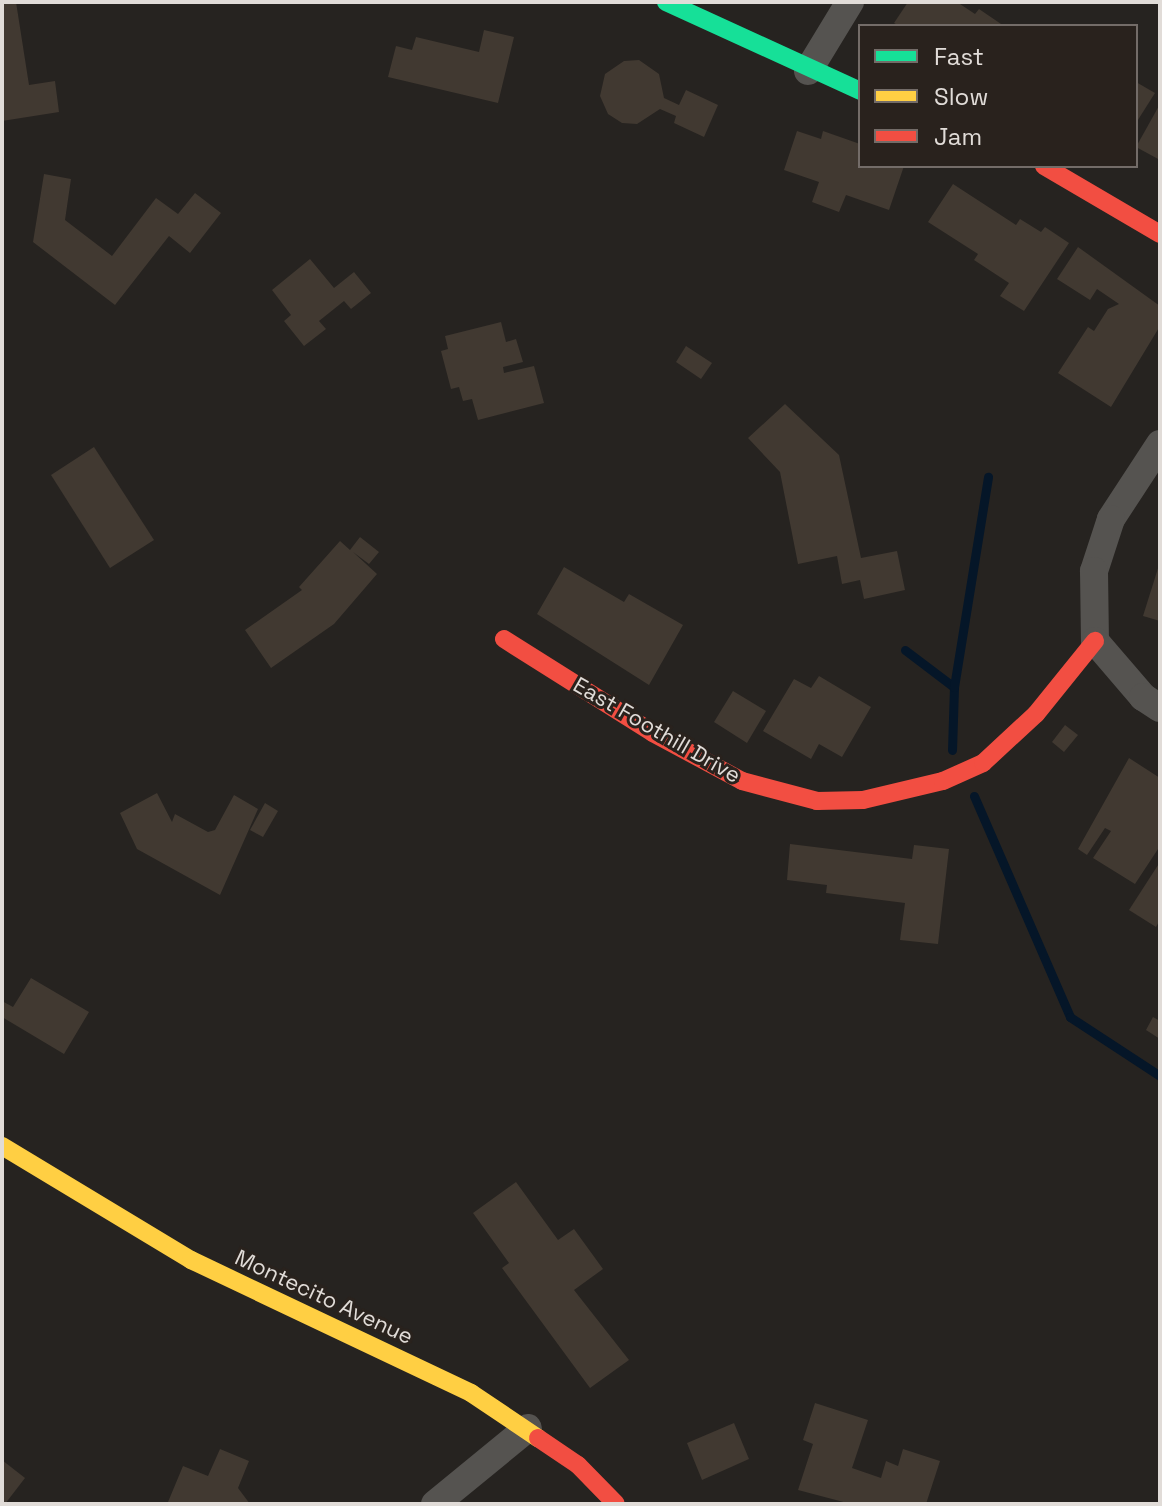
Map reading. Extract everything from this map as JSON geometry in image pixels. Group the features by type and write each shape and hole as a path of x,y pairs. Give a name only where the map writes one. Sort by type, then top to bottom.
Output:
{"street":[{"path":"666,2 808,71 858,90"},
{"path":"808,71 850,2"},
{"path":"1047,168 1160,234"},
{"path":"1151,703 1095,641 1094,571 1111,519 1160,444"},
{"name":"East Foothill Drive","path":"504,639 653,733 742,781 817,801 863,800 943,781 983,763 1036,714 1095,641"},
{"name":"Montecito Avenue","path":"2,1146 180,1254 471,1393 528,1428 594,1478 616,1504"},
{"path":"435,1504 528,1428"}],"building":[{"path":"16,2 29,85 55,81 59,112 2,121 2,3"},
{"path":"908,2 957,2 975,14 979,9 1001,24 896,24"},
{"path":"484,30 514,37 498,103 388,77 396,46 412,50 416,37 479,52"},
{"path":"639,60 659,74 664,98 679,105 686,90 718,105 704,137 674,123 676,116 660,109 637,124 622,123 608,114 600,96 605,74 624,61"},
{"path":"1138,83 1155,93 1138,120"},
{"path":"1160,104 1160,160 1138,148"},
{"path":"797,131 821,139 823,131 858,143 858,168 903,168 889,210 846,195 839,212 812,202 819,182 784,170"},
{"path":"44,174 71,179 65,220 112,256 156,198 178,214 195,193 221,213 190,253 169,236 115,305 33,242"},
{"path":"953,184 1016,225 1020,219 1041,232 1045,227 1069,243 1024,311 1000,296 1009,283 974,260 978,254 928,222"},
{"path":"1078,247 1160,306 1160,326 1111,407 1058,373 1088,327 1094,331 1108,309 1119,304 1097,289 1090,300 1057,279"},
{"path":"310,259 334,288 354,272 371,293 351,309 344,301 319,321 326,329 304,346 284,321 291,315 272,290"},
{"path":"501,322 506,342 516,339 523,362 503,367 504,373 534,366 544,403 478,420 472,399 463,401 459,387 451,389 441,351 448,349 445,336"},
{"path":"686,346 712,363 701,379 676,362"},
{"path":"785,404 839,455 861,558 897,551 905,590 864,599 860,580 842,584 837,556 798,564 780,472 748,438"},
{"path":"94,447 154,540 110,568 51,475"},
{"path":"360,537 379,552 369,564 353,552 377,574 334,624 271,668 245,630 302,590 299,587 340,541 350,550"},
{"path":"1160,566 1160,621 1143,616"},
{"path":"564,567 624,602 629,594 683,625 649,685 537,614"},
{"path":"819,676 871,707 842,757 819,744 811,759 763,731 794,679 811,688"},
{"path":"733,691 766,711 747,743 714,722"},
{"path":"1065,725 1078,735 1064,752 1052,742"},
{"path":"1129,758 1160,778 1160,846 1135,884 1093,858 1111,831 1105,828 1087,855 1078,849"},
{"path":"157,793 172,822 175,814 208,832 215,830 234,795 258,809 220,895 137,849 120,813"},
{"path":"265,803 278,811 263,837 250,830"},
{"path":"790,844 912,859 914,845 949,849 938,944 900,940 905,903 826,893 827,885 787,880"},
{"path":"1160,862 1160,920 1156,927 1129,910"},
{"path":"31,978 89,1012 64,1054 2,1017 2,1001 13,1007"},
{"path":"1153,1017 1160,1021 1160,1039 1146,1030"},
{"path":"516,1182 558,1240 574,1229 603,1269 574,1290 629,1360 590,1388 502,1268 509,1263 473,1213"},
{"path":"815,1403 868,1420 852,1468 881,1478 886,1461 898,1466 903,1449 940,1461 926,1504 851,1504 798,1490 813,1444 803,1440"},
{"path":"734,1423 749,1459 702,1480 687,1443"},
{"path":"220,1449 249,1461 238,1488 250,1504 168,1502 183,1466 208,1476"},
{"path":"2,1460 25,1478 5,1504 2,1504"}],"waterway":[{"path":"954,687 988,477"},
{"path":"905,650 954,687 952,750"},
{"path":"974,796 1070,1017 1160,1076"}],"traffic: fast":[{"path":"666,2 858,90"}],"traffic: slow":[{"path":"2,1146 191,1260 471,1393 538,1438"}],"traffic: jam":[{"path":"1047,168 1160,234"},
{"path":"504,639 653,733 742,781 817,801 863,800 943,781 983,763 1036,714 1095,641"},
{"path":"538,1438 578,1465 616,1504"}]}
